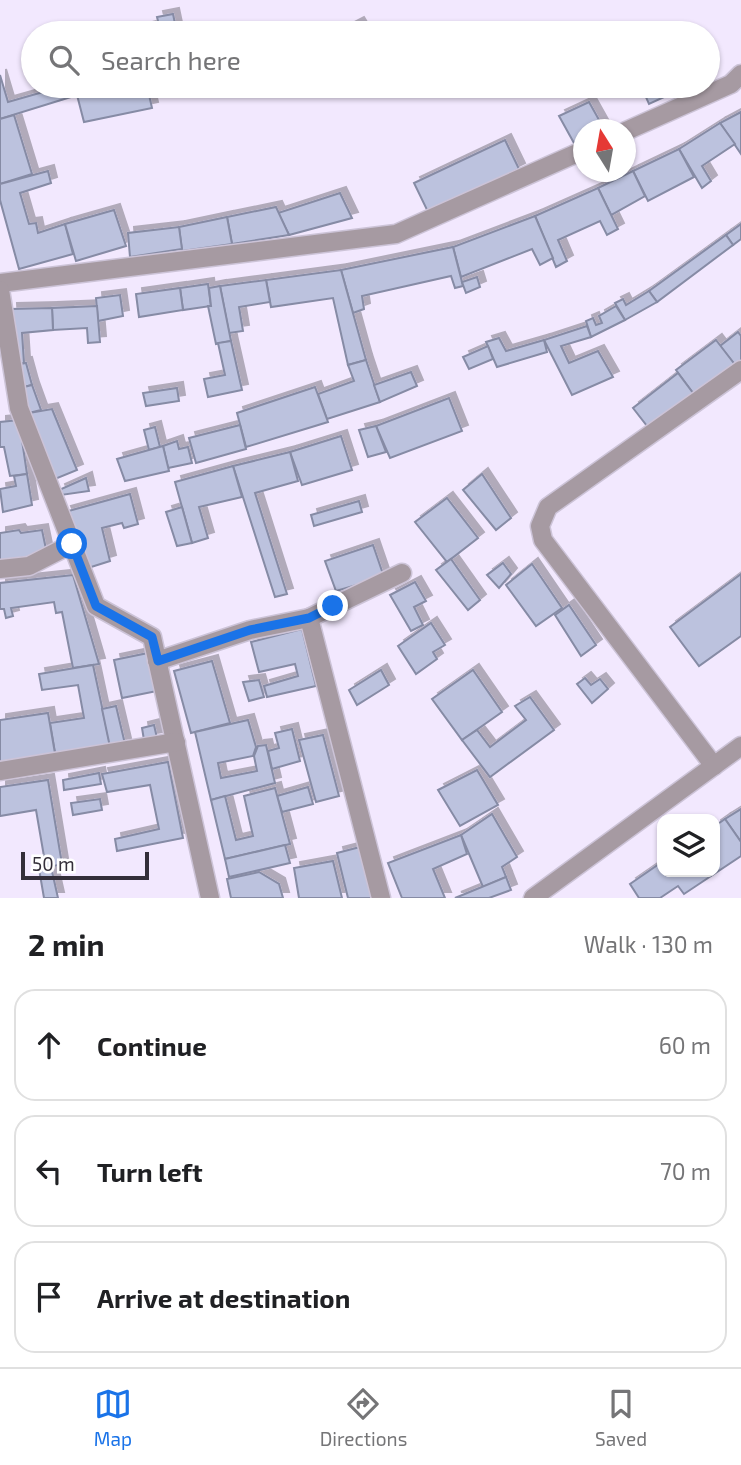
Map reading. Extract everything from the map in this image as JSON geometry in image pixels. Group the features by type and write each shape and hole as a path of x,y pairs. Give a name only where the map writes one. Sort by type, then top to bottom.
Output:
{"street":[{"path":"720,89 731,84 741,74"},
{"path":"636,126 699,98"},
{"path":"0,283 396,234 573,154"},
{"path":"0,290 19,408 96,606 152,637 210,898"},
{"path":"714,766 543,540 540,526 548,507 741,370"},
{"path":"0,411 19,408"},
{"path":"0,569 29,566 72,544"},
{"path":"158,661 250,630 309,618 402,573"},
{"path":"309,618 381,898"},
{"path":"0,771 176,742"},
{"path":"533,898 741,747"}],"building":[{"path":"173,14 174,21 158,21 157,17"},
{"path":"0,75 8,102 22,98 68,98 0,119"},
{"path":"78,98 150,98 152,108 84,122"},
{"path":"646,98 662,98 649,104"},
{"path":"589,102 599,119 573,119 573,141 559,116"},
{"path":"741,112 741,154 720,123"},
{"path":"14,115 32,174 0,184 0,119"},
{"path":"720,123 735,144 702,166 711,181 702,188 679,149"},
{"path":"505,140 519,169 429,214 414,183"},
{"path":"679,149 694,177 648,201 636,177 636,170"},
{"path":"48,171 51,183 20,193 29,224 36,223 38,233 65,224 73,254 19,269 0,200 0,184"},
{"path":"636,177 645,196 611,215 598,188 610,182 636,182"},
{"path":"598,188 618,229 607,235 600,221 558,240 567,261 556,267 535,216"},
{"path":"340,193 352,218 289,235 278,213"},
{"path":"276,207 289,235 232,244 227,217"},
{"path":"114,210 126,246 76,261 65,224"},
{"path":"535,216 553,258 540,265 532,249 461,277 453,247"},
{"path":"227,217 232,244 182,251 179,227"},
{"path":"741,224 741,239 733,245 726,235"},
{"path":"179,227 182,249 130,257 128,233"},
{"path":"726,235 733,245 657,302 649,291"},
{"path":"453,247 463,286 455,288 451,276 362,296 364,309 353,313 341,270"},
{"path":"341,270 366,360 348,365 333,298 271,307 266,280"},
{"path":"477,277 480,287 466,293 462,282"},
{"path":"266,280 270,302 239,307 243,331 229,333 220,286"},
{"path":"208,284 211,306 183,310 180,288"},
{"path":"220,286 231,341 216,344 208,306 211,306 209,288"},
{"path":"180,288 183,310 139,317 136,294"},
{"path":"649,291 657,302 625,320 615,303 623,299 626,305"},
{"path":"120,295 123,316 98,321 96,298"},
{"path":"97,306 100,342 88,343 87,328 53,330 52,308"},
{"path":"616,306 625,320 591,337 586,321 593,318 596,325 602,323 599,316"},
{"path":"52,308 53,330 22,333 24,363 14,365 11,309"},
{"path":"587,326 591,337 561,346 569,363 598,351 613,377 572,395 544,340"},
{"path":"738,332 741,336 741,363 736,366 720,346"},
{"path":"499,338 506,351 544,340 547,352 497,367 486,342"},
{"path":"716,340 736,366 696,397 676,370"},
{"path":"231,341 242,390 208,397 204,379 225,375 218,343"},
{"path":"488,346 493,359 469,369 463,357"},
{"path":"366,360 380,402 327,419 318,394 354,381 348,365"},
{"path":"26,363 32,385 20,388 14,365"},
{"path":"411,372 417,386 380,402 374,385"},
{"path":"678,373 696,397 651,431 633,408"},
{"path":"32,385 41,410 29,413 20,388"},
{"path":"315,387 328,422 246,447 237,413"},
{"path":"177,388 179,401 146,406 143,393"},
{"path":"449,398 462,431 390,458 376,426"},
{"path":"52,409 77,470 55,479 29,413"},
{"path":"19,420 27,474 10,476 4,447 0,447 0,422"},
{"path":"240,425 246,449 196,463 189,438"},
{"path":"376,426 386,452 368,457 359,430"},
{"path":"155,427 160,447 149,450 144,430"},
{"path":"341,436 352,470 302,485 290,452"},
{"path":"177,441 179,449 188,447 192,463 168,468 163,446"},
{"path":"163,446 169,471 125,481 117,459"},
{"path":"290,452 298,481 255,493 287,594 275,597 233,466"},
{"path":"233,466 242,497 199,507 208,538 192,543 175,482"},
{"path":"27,474 32,505 3,512 0,489 16,486 14,476"},
{"path":"482,474 511,518 496,530 463,490"},
{"path":"86,478 89,491 61,495 59,490"},
{"path":"130,494 138,524 124,528 122,523 102,528 110,561 88,568 65,512"},
{"path":"447,498 478,538 447,562 415,522"},
{"path":"359,501 362,512 314,526 311,515"},
{"path":"182,507 192,543 177,546 166,512"},
{"path":"19,530 21,533 42,530 47,554 0,561 0,533"},
{"path":"373,545 384,577 336,591 325,561"},
{"path":"451,559 480,600 468,610 436,570"},
{"path":"503,563 511,574 499,588 487,575"},
{"path":"532,564 562,608 536,626 506,585"},
{"path":"741,574 741,636 699,666 670,627"},
{"path":"73,575 99,664 73,668 62,612 56,613 54,602 11,608 13,616 6,618 4,609 0,609 0,583"},
{"path":"415,582 426,601 414,607 423,625 411,631 390,595"},
{"path":"569,605 596,645 581,656 555,615"},
{"path":"431,623 445,645 433,652 437,659 416,674 398,646"},
{"path":"302,629 316,686 267,697 264,686 298,676 295,664 259,672 251,642"},
{"path":"148,653 157,691 122,698 114,660"},
{"path":"212,661 230,723 191,733 174,671"},
{"path":"93,665 111,749 56,759 50,723 84,718 78,685 42,690 39,674"},
{"path":"381,670 389,685 357,705 349,690"},
{"path":"473,670 502,712 462,740 432,699"},
{"path":"585,678 591,685 600,679 608,689 592,703 577,684"},
{"path":"259,680 264,697 249,701 243,682"},
{"path":"530,697 554,730 490,777 462,740 477,730 490,747 526,720 515,706"},
{"path":"116,706 125,744 110,747 102,709"},
{"path":"48,713 56,759 0,766 0,720"},
{"path":"248,720 256,747 253,756 218,763 221,778 257,771 254,756 258,746 266,745 275,783 211,800 195,732"},
{"path":"154,725 157,738 144,740 142,728"},
{"path":"292,729 300,761 272,769 268,751 279,748 275,733"},
{"path":"323,735 339,796 316,802 299,740"},
{"path":"168,762 183,838 117,851 115,839 159,829 150,785 107,792 102,774"},
{"path":"477,770 498,805 460,826 438,790"},
{"path":"99,773 101,784 64,790 63,780"},
{"path":"48,780 62,864 46,868 36,810 0,816 0,787"},
{"path":"308,787 313,804 282,812 277,796"},
{"path":"275,788 290,844 225,859 211,800 225,796 236,840 253,836 244,796"},
{"path":"100,799 102,810 73,815 71,803"},
{"path":"741,809 741,842 725,819"},
{"path":"492,814 517,857 502,867 506,877 483,887 461,835"},
{"path":"725,819 741,842 741,856 720,870 720,822"},
{"path":"461,835 467,854 433,869 445,898 402,898 388,863"},
{"path":"285,845 290,863 229,877 225,859"},
{"path":"360,847 373,898 348,898 337,853"},
{"path":"333,861 342,898 299,898 294,868"},
{"path":"657,865 657,877 710,877 684,894 678,886 660,898 639,898 630,884"},
{"path":"51,867 58,898 44,898 39,869"},
{"path":"259,872 279,884 283,898 231,898 227,879"},
{"path":"506,877 511,890 489,898 455,898"}],"route":[{"path":"72,544 96,606 152,637 158,661 250,630 309,618 333,606"}]}
